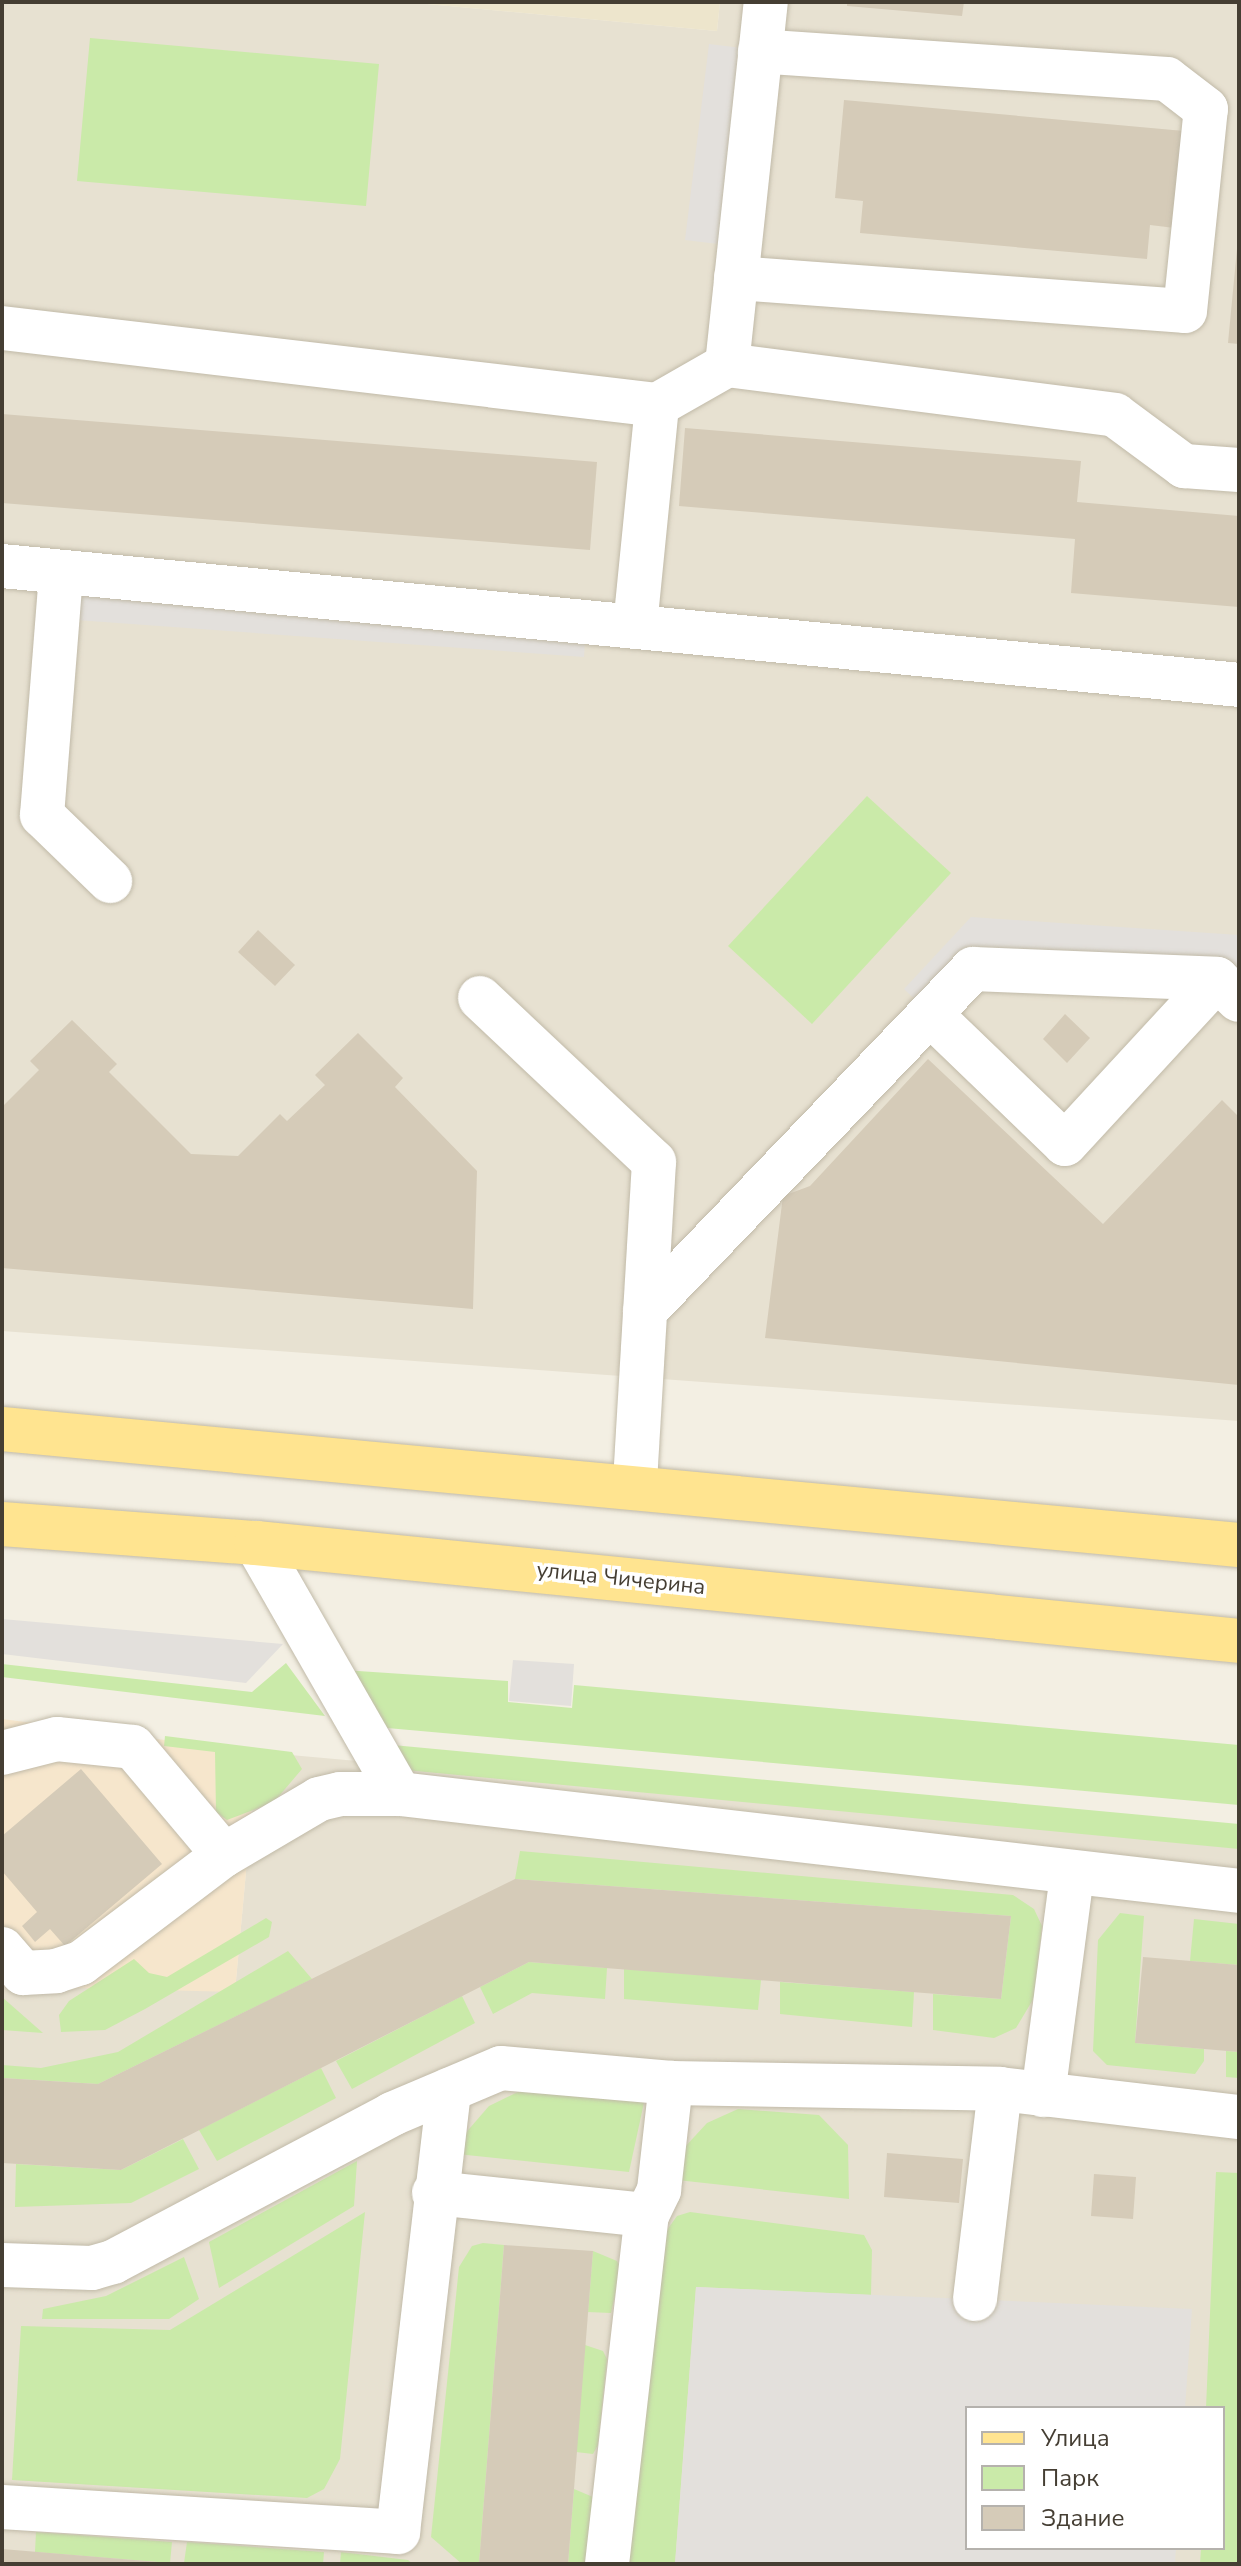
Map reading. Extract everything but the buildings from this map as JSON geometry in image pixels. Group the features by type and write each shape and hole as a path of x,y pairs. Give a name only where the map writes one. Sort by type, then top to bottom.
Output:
{"main road":[{"path":"2,1429 635,1485 1239,1545"},
{"name":"улица Чичерина","path":"2,1524 256,1543 1239,1641"}],"lane":[{"path":"727,365 766,2"},
{"path":"736,278 1185,311 1206,109 1167,79 760,51"},
{"path":"2,328 657,405 727,365 1115,415 1184,466 1239,470"},
{"path":"635,626 657,405"},
{"path":"2,566 1239,685"},
{"path":"61,574 42,815 110,881"},
{"path":"645,1311 973,969 1228,990"},
{"path":"930,1014 1065,1144 1228,990"},
{"path":"480,998 654,1162 635,1485"},
{"path":"256,1543 400,1794"},
{"path":"2,1753 57,1739 133,1747 224,1855"},
{"path":"2,1949 23,1973 56,1971 81,1963 224,1855 319,1799 400,1794 1072,1875 1239,1891"},
{"path":"1043,2095 1072,1875"},
{"path":"2,2265 92,2268 113,2262 392,2114 501,2068 522,2066 671,2083 1000,2089 1239,2117"},
{"path":"607,2564 626,2326 647,2215 659,2190 671,2083"},
{"path":"975,2299 1000,2089"},
{"path":"2,2507 398,2532 434,2193 449,2090"},
{"path":"434,2193 647,2215"}],"shaded area":[{"path":"2,2 406,2 717,31 720,2 1239,2 1239,1421 2,1331"},
{"path":"406,2 720,2 717,31"},
{"path":"709,44 742,48 718,244 685,240"},
{"path":"78,587 586,624 584,657 76,620"},
{"path":"971,917 1239,935 1239,1000 973,969 930,1014 904,989"},
{"path":"2,1619 283,1644 246,1683 2,1654"},
{"path":"513,1660 574,1664 571,1706 509,1701"},
{"path":"2,1719 257,1752 235,1992 2,1986"},
{"path":"257,1752 1239,1840 1239,2564 2,2564 2,1986 235,1991"},
{"path":"696,2287 1192,2309 1185,2406 965,2406 965,2550 1176,2550 1175,2564 675,2564"}],"green space":[{"path":"90,38 379,64 366,206 77,181"},
{"path":"867,796 951,873 812,1024 728,946"},
{"path":"286,1663 325,1716 2,1677 2,1664 252,1692"},
{"path":"343,1670 508,1681 508,1702 572,1708 574,1685 1239,1745 1239,1805 376,1727"},
{"path":"165,1736 292,1752 302,1769 274,1802 227,1820 216,1812 215,1752 164,1746"},
{"path":"382,1744 1239,1824 1239,1849 395,1769"},
{"path":"520,1851 1013,1895 1034,1909 1042,1926 1034,1998 1016,2028 994,2038 933,2030 933,1994 1001,1999 1011,1916 515,1879"},
{"path":"1120,1913 1144,1916 1135,2043 1204,2049 1204,2061 1195,2074 1107,2065 1093,2051 1098,1940"},
{"path":"266,1918 272,1922 269,1937 145,2009 105,2030 61,2032 59,2015 69,2001 134,1959 149,1973 167,1977"},
{"path":"1194,1919 1239,1924 1239,1965 1190,1961"},
{"path":"288,1951 312,1979 98,2084 2,2078 2,2065 41,2068 118,2052"},
{"path":"529,1962 607,1968 605,1999 532,1993 493,2014 480,1987"},
{"path":"624,1969 761,1980 758,2010 624,1999"},
{"path":"780,1982 914,1992 912,2027 780,2014"},
{"path":"462,1996 475,2023 352,2089 336,2061"},
{"path":"2,1997 43,2033 2,2030"},
{"path":"1226,2051 1239,2052 1239,2078 1226,2077"},
{"path":"321,2068 336,2098 217,2161 199,2130"},
{"path":"528,2087 645,2098 629,2172 457,2154 463,2136 489,2106"},
{"path":"738,2109 819,2115 848,2145 849,2199 677,2180 683,2149 707,2123"},
{"path":"183,2139 199,2169 131,2203 15,2207 16,2164 121,2170"},
{"path":"357,2161 354,2206 219,2288 209,2242"},
{"path":"1216,2172 1239,2173 1239,2564 1200,2564 1201,2550 1225,2550 1225,2406 1206,2406"},
{"path":"365,2212 340,2459 324,2489 307,2498 12,2480 21,2326 170,2330"},
{"path":"690,2212 864,2235 872,2250 871,2295 696,2287 675,2564 628,2564 667,2230 677,2216"},
{"path":"483,2243 504,2245 479,2564 462,2564 431,2537 459,2267 472,2246"},
{"path":"593,2251 617,2261 621,2269 611,2313 588,2312"},
{"path":"184,2257 199,2299 169,2319 42,2319 43,2309 106,2296"},
{"path":"585,2345 603,2351 607,2359 598,2445 593,2454 576,2452"},
{"path":"574,2489 593,2497 586,2564 568,2564"},
{"path":"36,2532 172,2542 170,2563 35,2552"},
{"path":"187,2542 324,2552 323,2564 184,2563"},
{"path":"341,2552 408,2560 413,2564 340,2564"}]}
